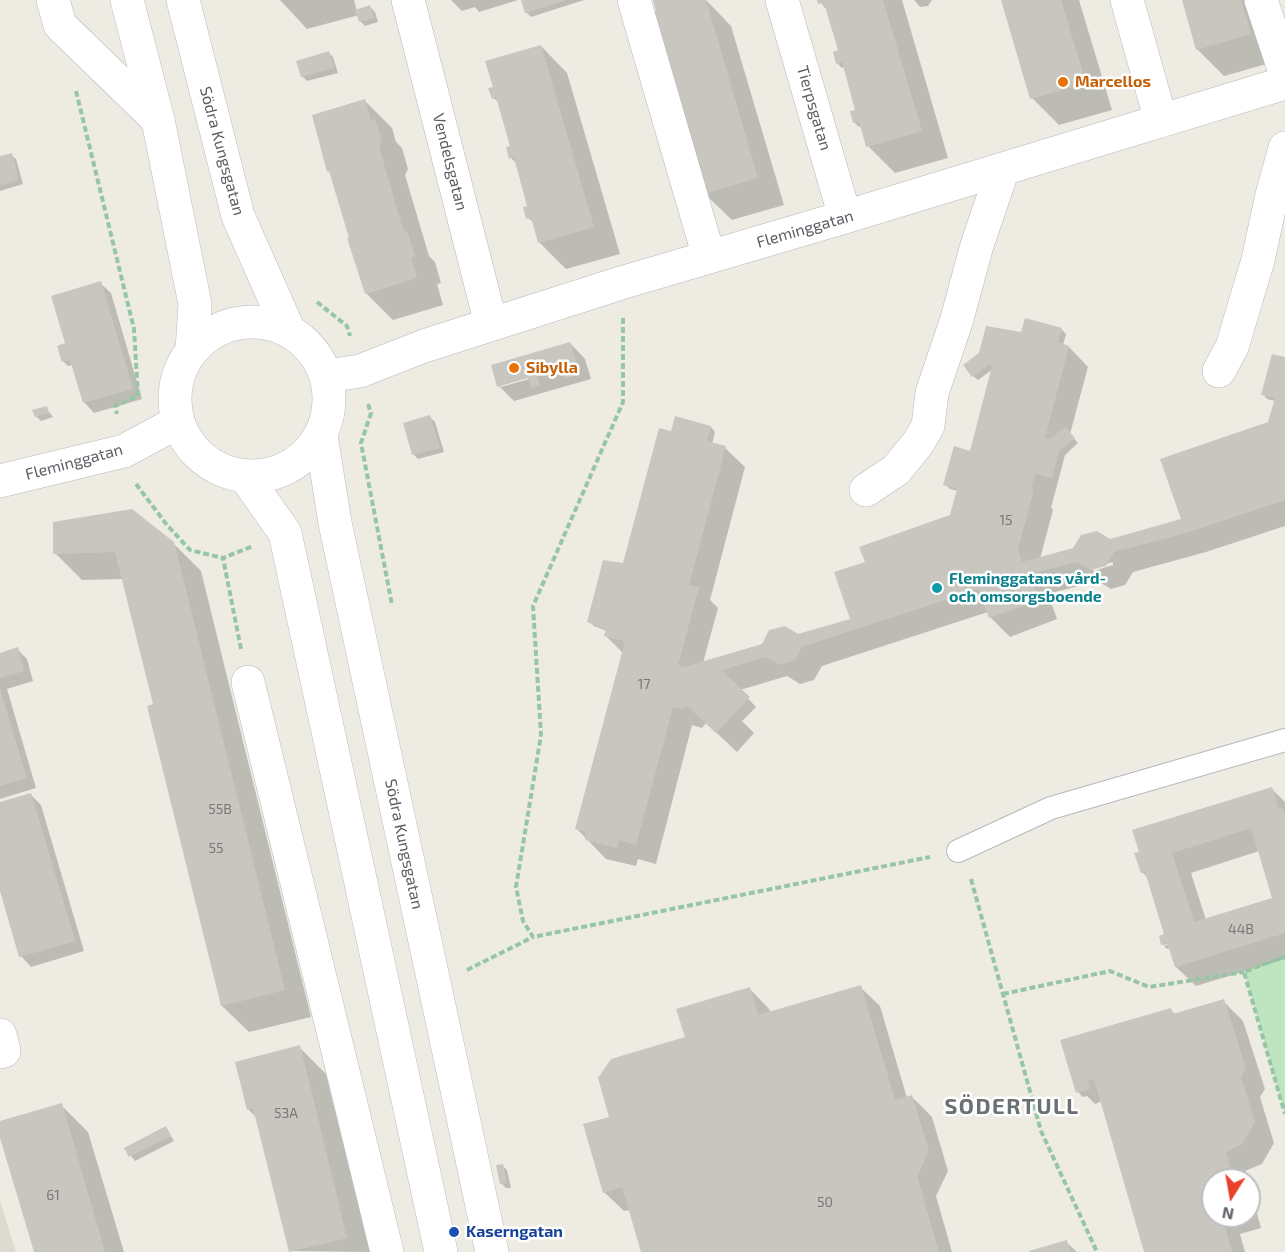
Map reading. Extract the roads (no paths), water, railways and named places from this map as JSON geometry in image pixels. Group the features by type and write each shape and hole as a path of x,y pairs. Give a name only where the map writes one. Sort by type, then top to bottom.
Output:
{"street":[{"path":"52,0 60,25 158,120"},
{"name":"Södra Kungsgatan","path":"127,0 158,120 195,304 192,350"},
{"name":"Södra Kungsgatan","path":"183,0 237,216 289,331"},
{"name":"Vendelsgatan","path":"408,0 491,324"},
{"path":"634,0 709,257"},
{"name":"Tierpsgatan","path":"782,0 845,217"},
{"path":"1127,0 1161,121"},
{"path":"1261,0 1285,72"},
{"name":"Fleminggatan","path":"327,376 360,371 424,346 621,283 1285,83"},
{"path":"1219,371 1232,347 1258,260 1285,148"},
{"path":"866,490 896,470 918,443 928,426 932,393 1003,169"},
{"name":"Södra Kungsgatan","path":"260,322 289,331 312,350 327,376 330,406 321,435 302,459 275,473 245,476 230,473 203,459 184,436 175,407 178,377 192,350 203,339 230,325 260,322"},
{"name":"Fleminggatan","path":"0,481 124,451 178,422"},
{"name":"Södra Kungsgatan","path":"321,435 334,523 492,1252"},
{"path":"245,476 285,533 441,1252"},
{"path":"248,682 387,1252"},
{"path":"0,1035 4,1051 0,1052"}],"lane":[{"path":"958,851 1052,808 1285,740"}],"place":[{"name":"Marcellos","path":"1063,82"},
{"name":"Sibylla","path":"514,368"},
{"name":"Fleminggatans vård- och omsorgsboende","path":"937,588"},
{"name":"Kaserngatan","path":"454,1232"}],"district":[{"name":"SÖDERTULL","path":"1012,1107"}]}
